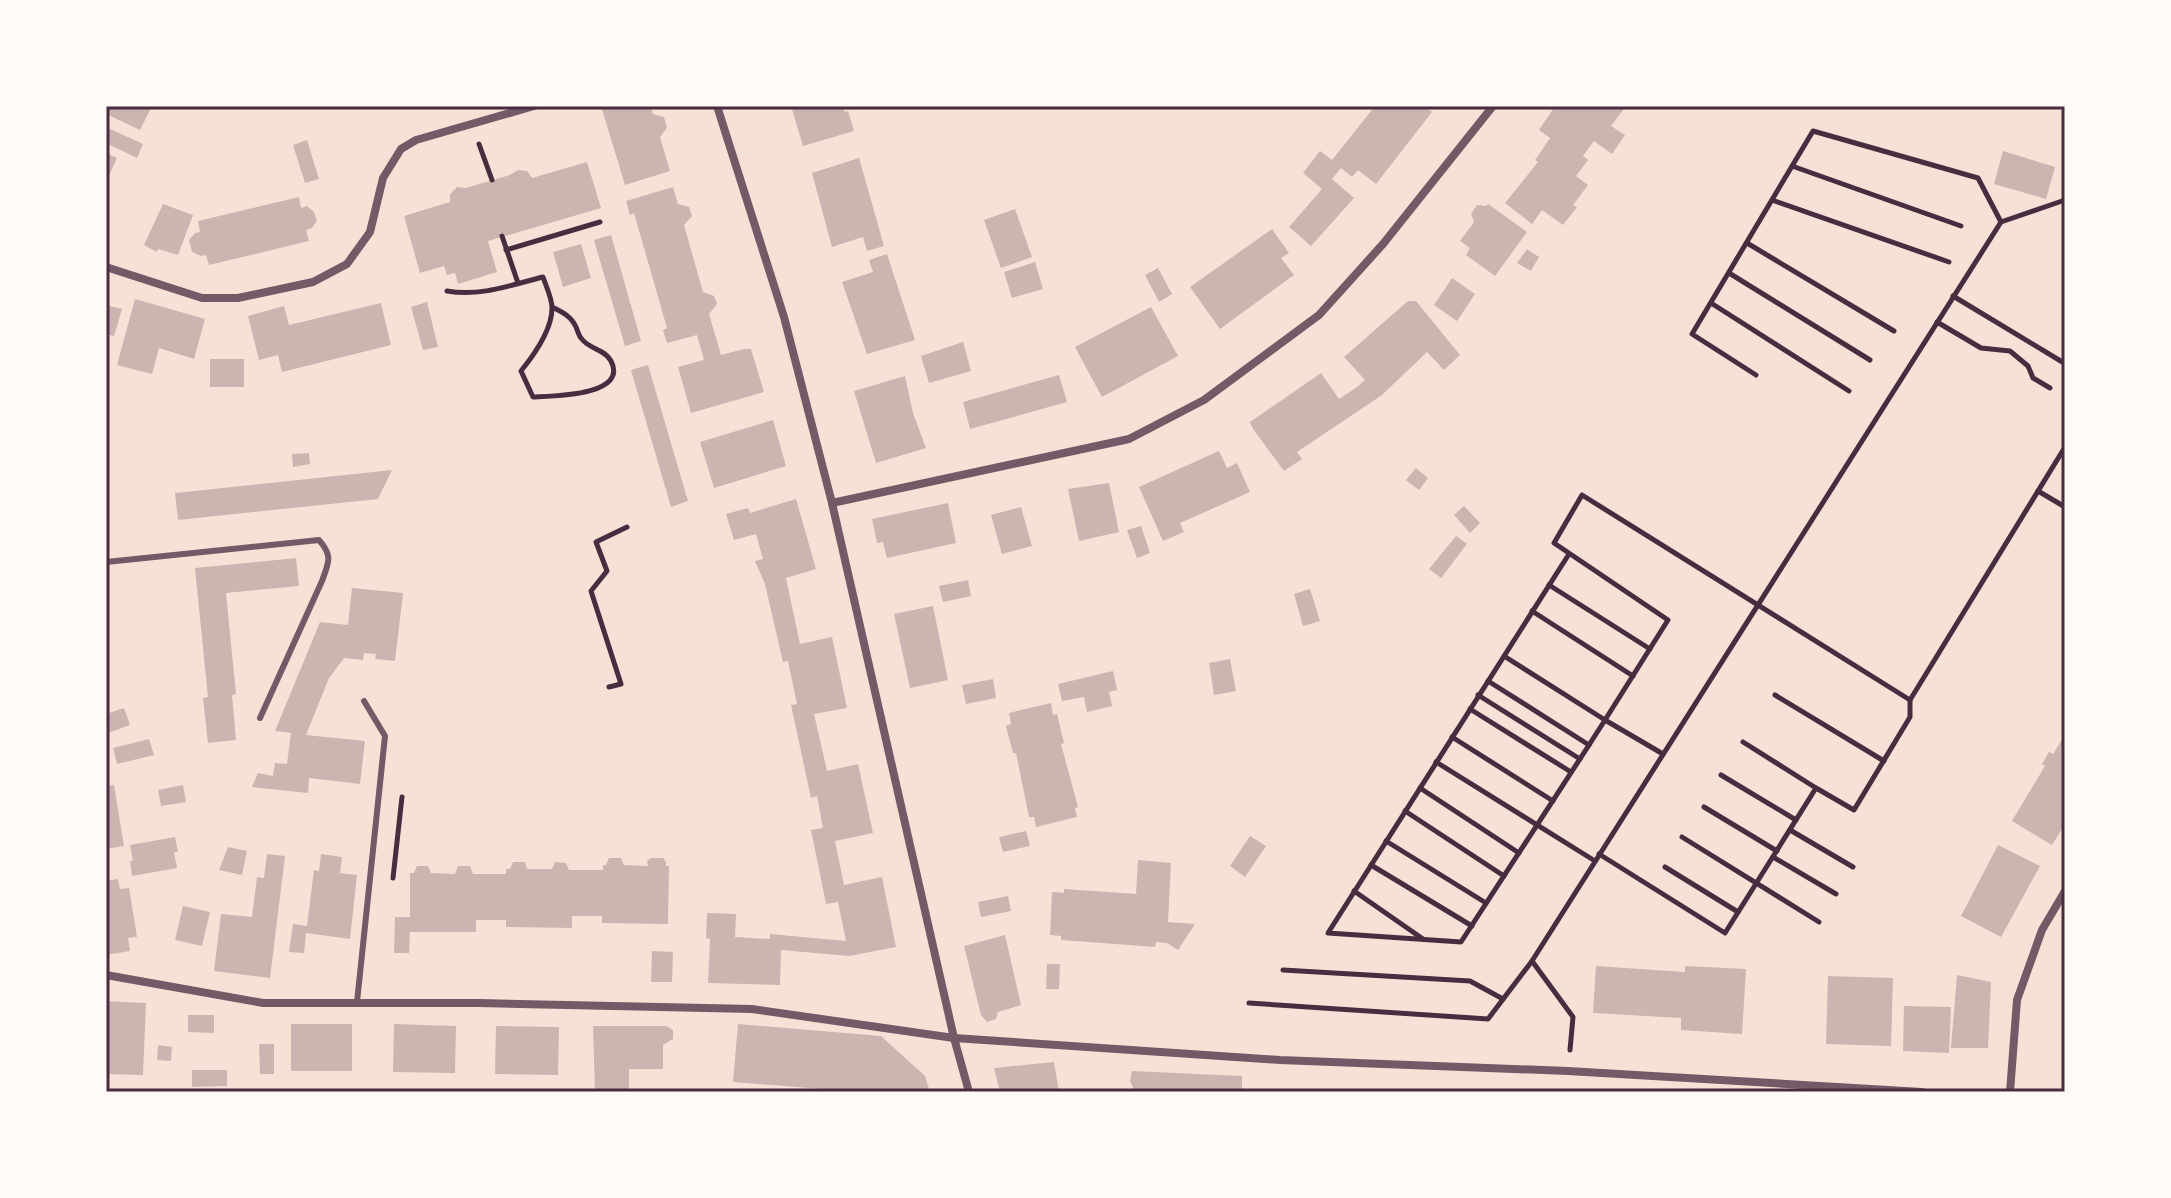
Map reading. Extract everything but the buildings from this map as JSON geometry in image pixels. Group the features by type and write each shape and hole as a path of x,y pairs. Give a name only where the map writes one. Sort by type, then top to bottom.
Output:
{"street":[{"path":"106,267 202,298 238,298 313,282 347,264 370,232 383,178 401,149 416,140 534,106"},
{"path":"717,106 784,317 832,503 969,1092"},
{"path":"832,503 1129,439 1204,400 1319,315 1383,244 1493,106"},
{"path":"2010,1092 2017,1000 2042,930 2065,891"},
{"path":"106,975 263,1003 752,1009 954,1038 1280,1060 1568,1071 1922,1092"}],"lane":[{"path":"106,562 319,540 327,550 329,561 260,718"},
{"path":"357,1002 385,736 364,701"}],"path":[{"path":"472,123 492,180"},
{"path":"1756,375 1692,334 1813,131 1978,178 2001,222"},
{"path":"1792,166 1961,226"},
{"path":"1772,200 1949,262"},
{"path":"1249,1003 1488,1019 1532,961 2001,222 2065,200"},
{"path":"506,250 600,222"},
{"path":"502,236 518,283"},
{"path":"1747,243 1894,331"},
{"path":"1729,273 1870,360"},
{"path":"447,291 464,294 543,277 552,307 545,332 521,371 533,397 580,392 610,383 612,361 580,338 575,324 565,313 552,307"},
{"path":"1953,296 2064,363"},
{"path":"1711,303 1849,391"},
{"path":"1937,322 1981,348 2010,351 2028,366 2033,378 2050,388"},
{"path":"1743,742 1854,810 1910,717 1910,700 2065,447"},
{"path":"2038,491 2065,507"},
{"path":"1569,554 1328,933 1461,942 1668,620 1554,543 1582,495 1910,700"},
{"path":"609,687 621,684 591,591 607,571 596,542 627,527"},
{"path":"1549,585 1650,649"},
{"path":"1532,611 1633,676"},
{"path":"1504,656 1663,754"},
{"path":"1488,681 1589,745"},
{"path":"1478,695 1580,759"},
{"path":"1775,695 1884,761"},
{"path":"1470,709 1571,772"},
{"path":"1452,737 1553,801"},
{"path":"1436,762 1595,861"},
{"path":"1721,775 1796,820"},
{"path":"1420,788 1519,853"},
{"path":"1599,854 1725,933 1816,788"},
{"path":"1704,807 1836,894"},
{"path":"1405,811 1504,876"},
{"path":"1790,830 1853,867"},
{"path":"1682,837 1819,922"},
{"path":"1386,841 1486,903"},
{"path":"1371,865 1472,926"},
{"path":"1665,867 1738,912"},
{"path":"1354,891 1424,940"},
{"path":"1532,961 1573,1017 1568,1071"},
{"path":"1283,970 1470,981 1503,999"}]}
